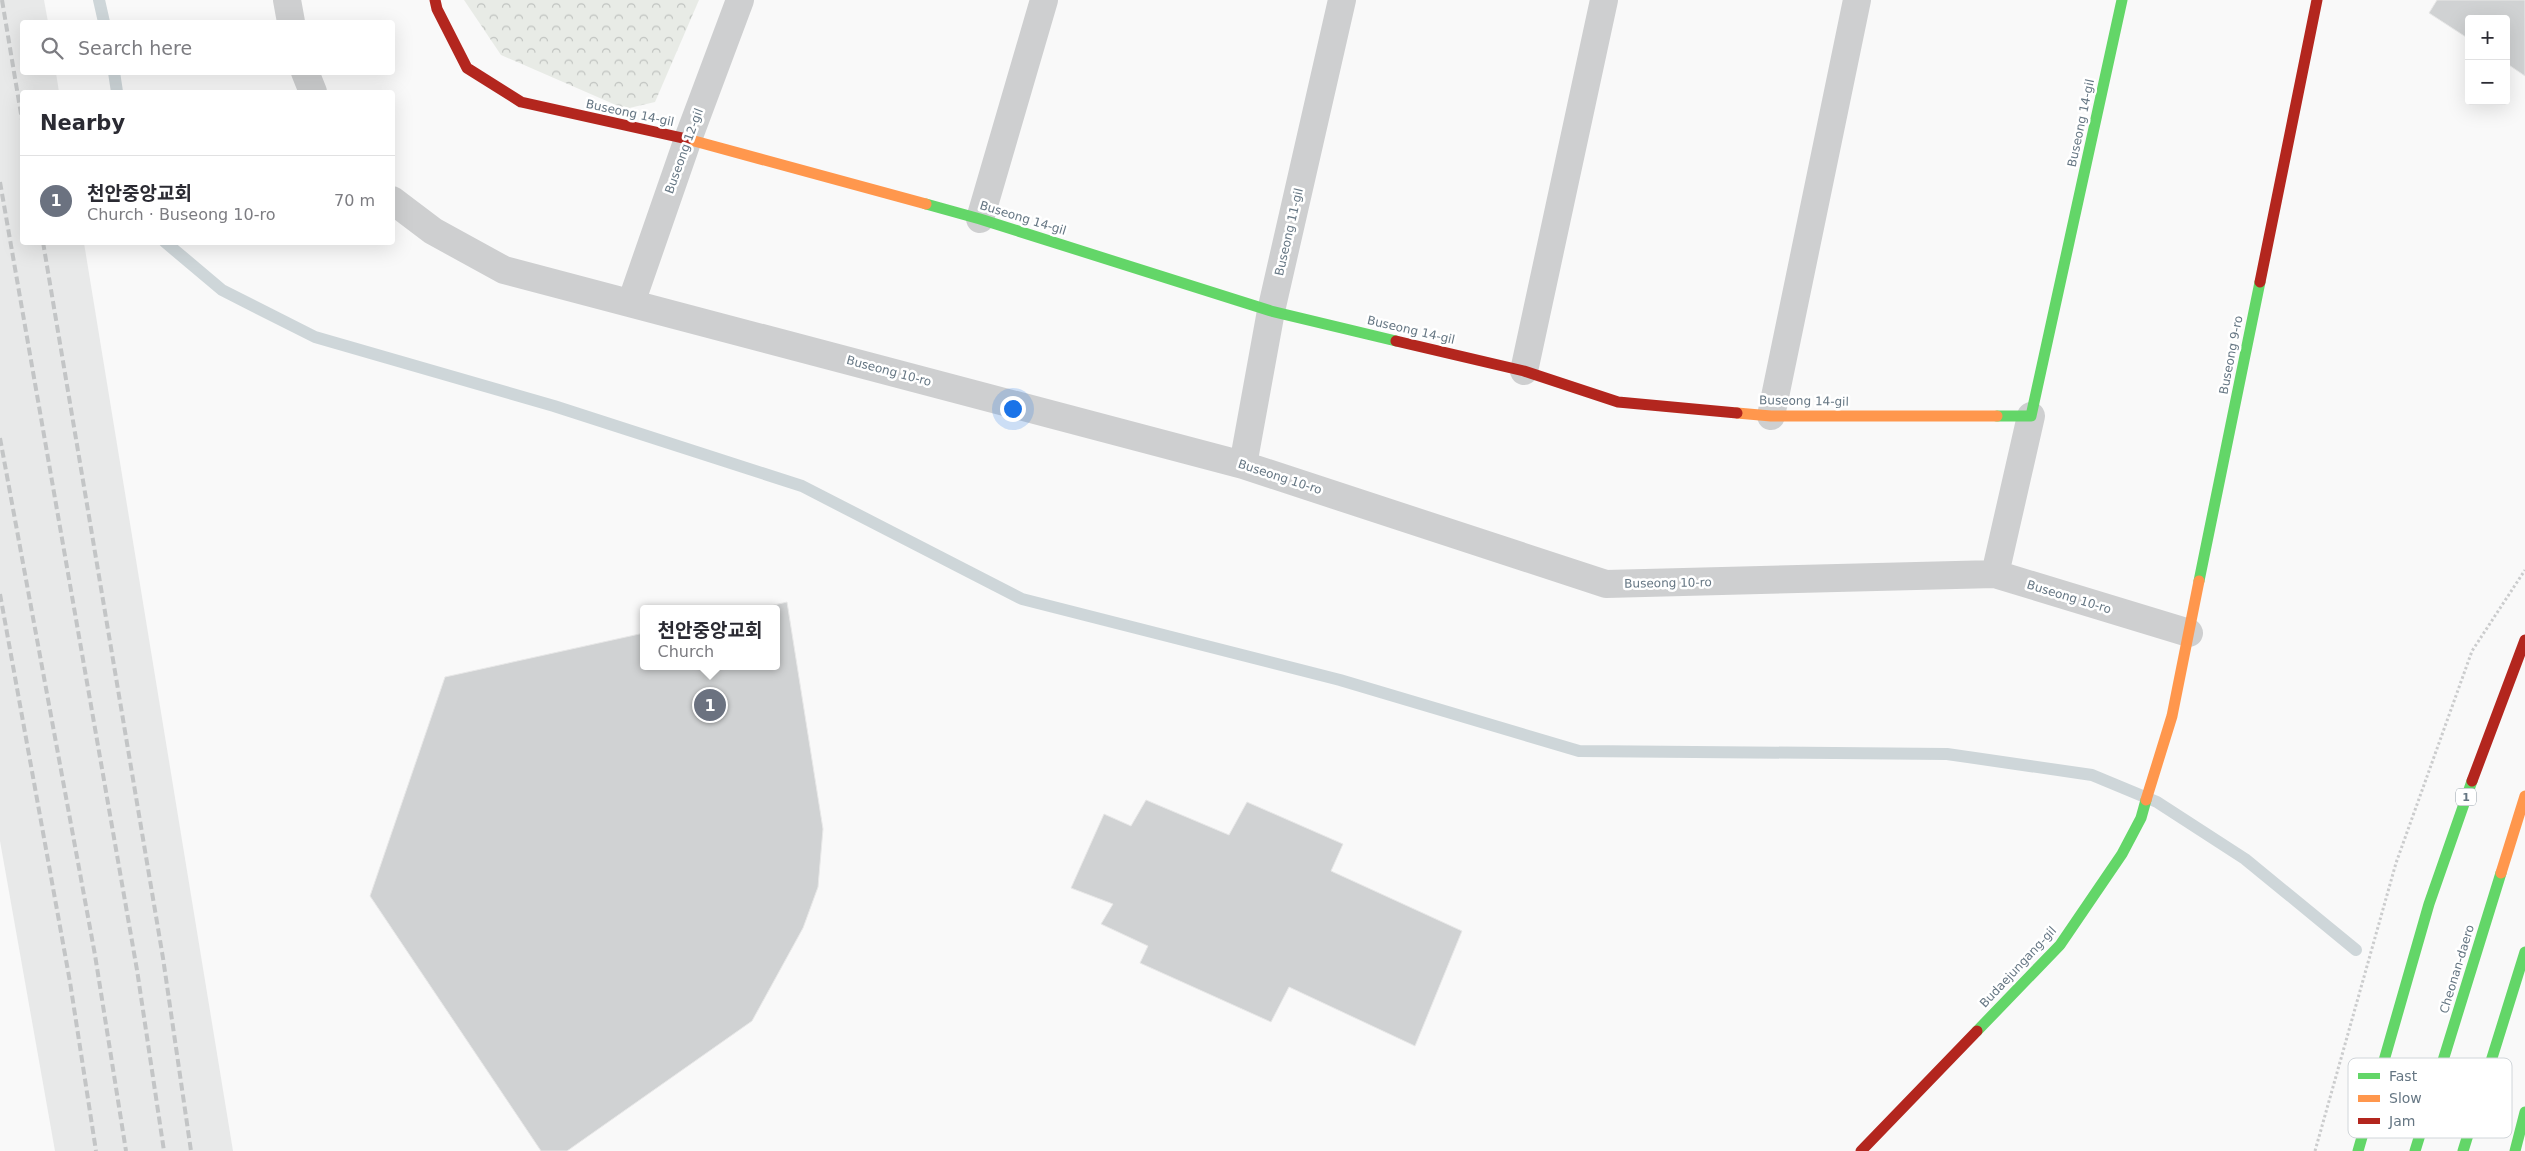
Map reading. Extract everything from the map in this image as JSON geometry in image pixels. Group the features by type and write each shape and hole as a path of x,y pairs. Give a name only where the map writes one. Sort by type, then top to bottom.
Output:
{"street":[{"path":"287,0 291,20"},
{"name":"Buseong 14-gil","path":"435,0 437,9 467,68 521,102 688,139 980,219 1271,311 1524,371 1618,402 1771,416 2031,416 2122,0"},
{"name":"Buseong 12-gil","path":"631,304 688,139 740,0"},
{"path":"980,219 1044,0"},
{"name":"Buseong 11-gil","path":"1243,465 1271,311 1342,0"},
{"path":"1524,371 1604,0"},
{"path":"1771,416 1857,0"},
{"name":"Buseong 9-ro","path":"2172,716 2317,0"},
{"path":"306,75 312,90"},
{"name":"Buseong 10-ro","path":"395,202 433,231 504,270 1243,465 1606,584 1995,574 2189,633"},
{"path":"1995,574 2031,416"},
{"name":"1","path":"2385,1058 2429,904 2483,748 2525,640"},
{"name":"Budaejungang-gil","path":"1861,1151 2060,944 2122,854 2141,818 2172,716"},
{"name":"Cheonan-daero","path":"2444,1058 2525,796"},
{"path":"2492,1058 2525,952"},
{"path":"2515,1151 2525,1112"},
{"name":"1","path":"2358,1151 2362,1138"},
{"name":"Cheonan-daero","path":"2415,1151 2419,1138"},
{"path":"2463,1151 2467,1138"}],"shaded area":[{"path":"0,0 44,0 48,20 20,20 20,75 56,75 59,90 20,90 20,245 84,245 233,1151 55,1151 0,841"}],"green space":[{"path":"464,0 699,0 655,102 625,109 501,55"}],"building":[{"path":"2437,0 2525,0 2525,76 2510,66 2510,15 2465,15 2465,36 2429,13"},
{"path":"787,602 823,829 818,887 803,928 752,1021 567,1151 541,1151 370,896 445,677 640,634 640,670 780,670 780,605 774,605"},
{"path":"1146,800 1229,835 1247,802 1343,844 1331,871 1462,931 1415,1046 1289,987 1271,1022 1140,963 1148,946 1101,924 1113,904 1071,888 1104,814 1131,826"}],"waterway":[{"path":"99,0 104,20"},
{"path":"114,75 117,90"},
{"path":"169,245 222,290 315,337 554,406 802,486 1022,599 1340,680 1579,751 1947,754 2092,775 2157,802 2245,859 2356,950"}],"railway":[{"path":"2,0 20,108"},
{"path":"0,182 137,970 164,1151"},
{"path":"44,245 163,958 191,1151"},
{"path":"0,438 95,955 126,1151"},
{"path":"0,594 70,982 96,1151"}],"traffic: fast":[{"path":"1997,416 2031,416 2122,0"},
{"path":"926,204 980,219 1271,311 1396,341"},
{"path":"2199,581 2260,282"},
{"path":"2385,1058 2429,904 2472,781"},
{"path":"1977,1031 2060,945 2122,854 2141,818 2146,800"},
{"path":"2444,1058 2501,873"},
{"path":"2492,1058 2525,952"},
{"path":"2515,1151 2525,1112"},
{"path":"2358,1151 2362,1138"},
{"path":"2415,1151 2419,1138"},
{"path":"2463,1151 2467,1138"}],"traffic: slow":[{"path":"687,139 926,204"},
{"path":"1737,413 1771,416 1997,416"},
{"path":"2146,800 2172,716 2199,581"},
{"path":"2501,873 2525,796"}],"traffic: jam":[{"path":"435,0 437,9 467,68 521,102 687,139"},
{"path":"2260,282 2317,0"},
{"path":"1396,341 1524,371 1618,402 1737,413"},
{"path":"2472,781 2525,640"},
{"path":"1861,1151 1977,1031"}],"place":[{"name":"천안중앙교회","path":"710,705"}]}
